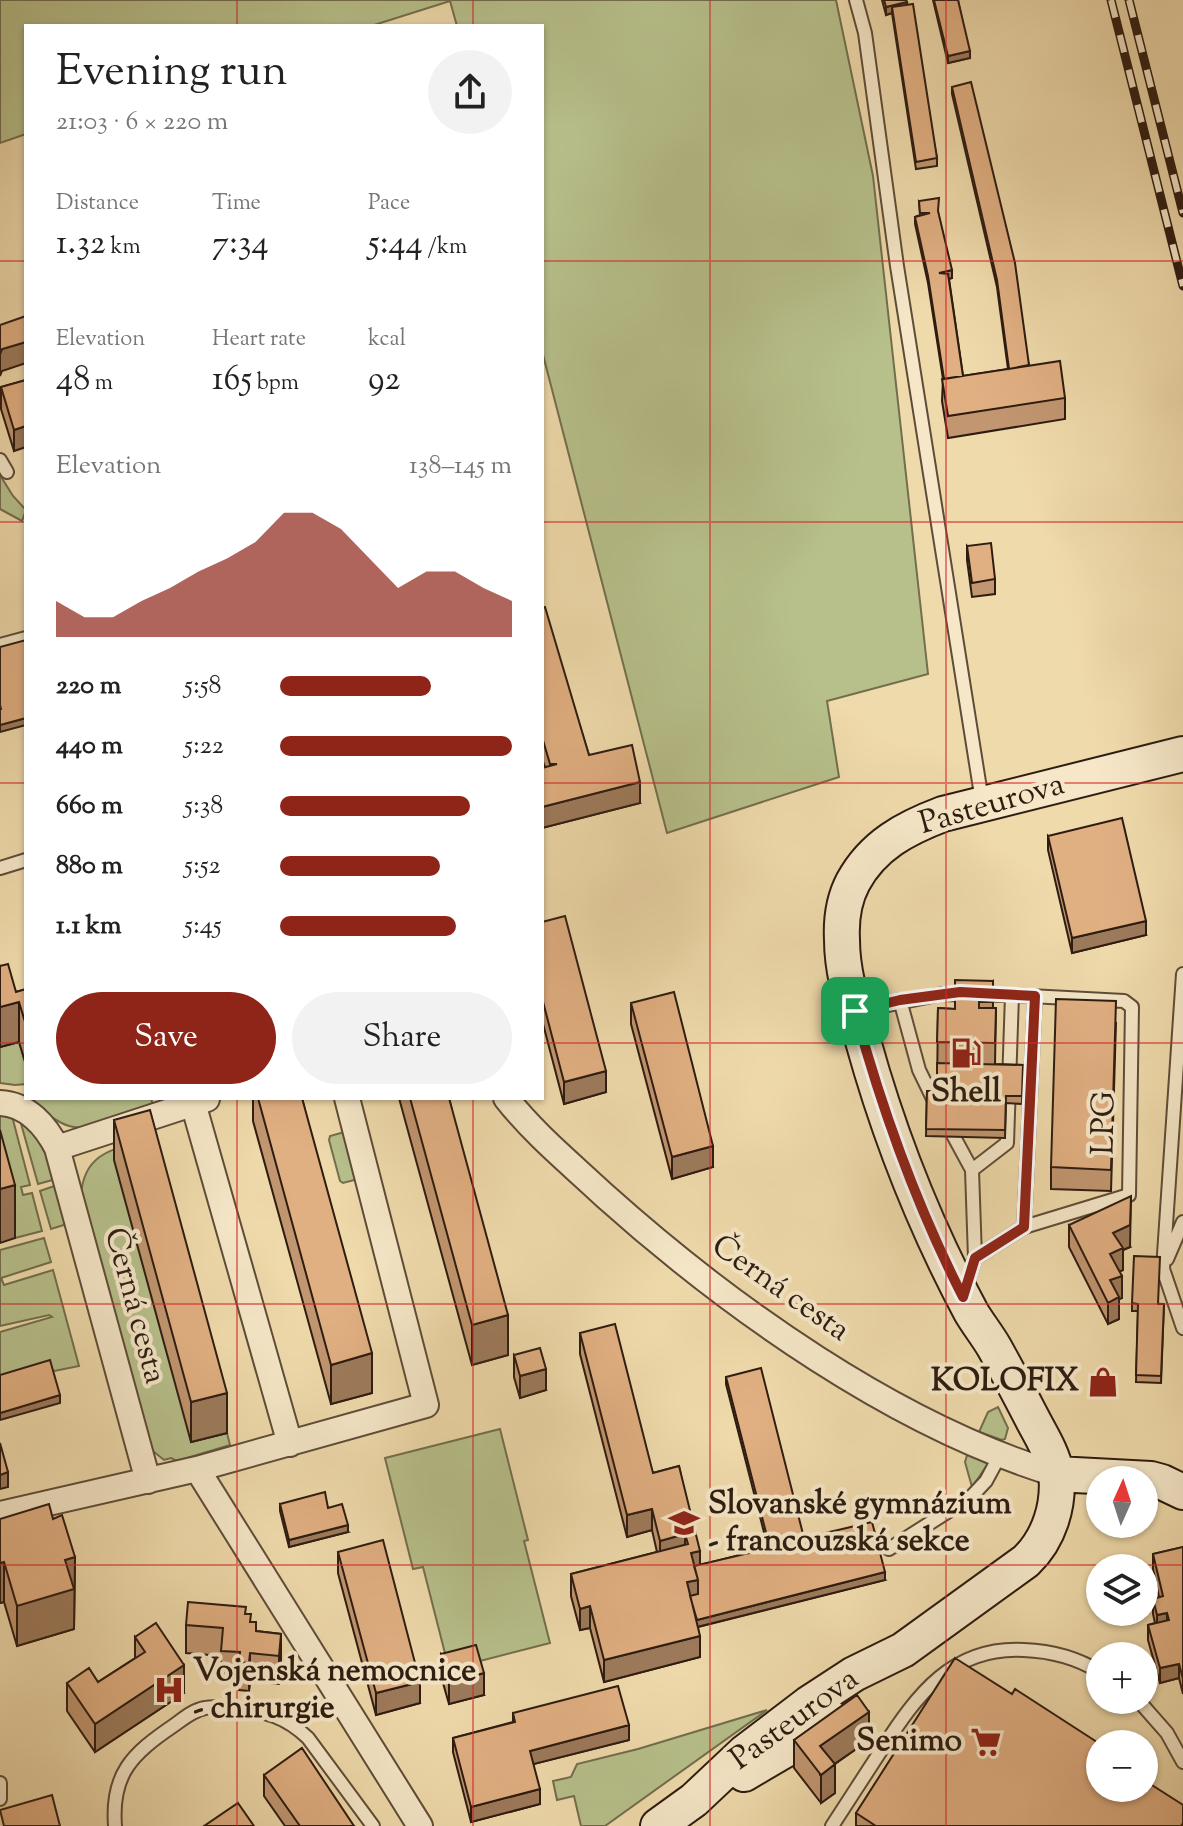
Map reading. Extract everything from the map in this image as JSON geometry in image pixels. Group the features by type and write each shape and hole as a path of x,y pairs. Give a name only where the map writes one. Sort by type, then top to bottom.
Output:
{"main road":[{"name":"Pasteurova","path":"658,1826 694,1800 745,1752 808,1704 854,1674 903,1650 1035,1552 1051,1523 1054,1509 1056,1474 1040,1434 993,1345 963,1297 895,1141 844,968 843,913 852,884 866,861 886,842 933,818 1183,754"},
{"path":"1056,1474 1151,1479 1182,1490"}],"street":[{"path":"0,1514 197,1469 426,1405 348,1100"},
{"name":"Černá cesta","path":"508,1100 539,1136 641,1227 810,1354 899,1406 1000,1455 1056,1474"},
{"path":"57,1148 201,1101 290,1444"},
{"name":"Černá cesta","path":"0,1103 10,1103 26,1111 49,1132 57,1148 148,1481"},
{"path":"197,1469 420,1826"}],"lane":[{"path":"856,0 865,33 897,266 982,804"},
{"path":"0,460 7,472"},
{"path":"0,645 24,639"},
{"path":"0,868 24,861"},
{"path":"1183,974 1163,1269 1183,1328"},
{"name":"LPG","path":"855,1011 900,1000 960,992 1124,1001 1132,1007 1129,1195 1024,1227 975,1258"},
{"path":"972,1170 1007,1143 1012,995"},
{"path":"1024,1227 1035,996"},
{"path":"900,1000 926,1087 972,1170 975,1258 963,1297"},
{"path":"1163,1269 1183,1222"},
{"path":"889,1549 971,1497 986,1481 1000,1455"},
{"path":"832,1826 915,1699 947,1670 987,1654 1016,1649 1063,1656 1086,1666"},
{"path":"115,1826 116,1786 131,1761 146,1745 194,1711 215,1708 260,1710 296,1727 308,1738 373,1826"},
{"path":"1150,1714 1167,1733 1183,1762"},
{"path":"0,1783 0,1799"}],"green space":[{"path":"0,0 836,0 873,176 928,674 827,701 839,777 667,833 544,359 544,24 456,24 450,1 377,24 24,24 24,135 0,143"},
{"path":"0,475 24,508 22,521 0,509"},
{"path":"19,1042 24,1058 24,1084 0,1083 0,1047"},
{"path":"30,1100 152,1100 153,1106 88,1127 69,1126"},
{"path":"0,1116 12,1116 30,1185 21,1187 23,1195 32,1193 42,1231 15,1238 0,1184"},
{"path":"20,1120 42,1140 56,1179 38,1184"},
{"path":"348,1131 362,1178 343,1183 329,1140 330,1136"},
{"path":"151,1138 191,1442 227,1433 230,1445 177,1461 171,1458 164,1460 153,1451 148,1440 81,1195 83,1180 95,1161 114,1149"},
{"path":"57,1185 67,1224 51,1229 40,1191"},
{"path":"44,1238 51,1262 1,1278 4,1285 53,1270 79,1366 0,1382 0,1332 52,1317 49,1315 0,1326 0,1250"},
{"path":"998,1407 1008,1428 1002,1440 979,1432 988,1412"},
{"path":"500,1429 550,1643 449,1669 423,1567 413,1569 385,1458"},
{"path":"968,1452 988,1464 972,1487 965,1462"},
{"path":"767,1710 605,1826 581,1826 574,1796 557,1800 553,1781 571,1777 577,1764"}],"building":[{"path":"884,0 906,0 907,2 886,7"},
{"path":"934,0 958,0 970,51 948,56"},
{"path":"913,4 937,158 916,162 892,7"},
{"path":"971,82 1015,263 1029,365 1009,369 997,280 952,87"},
{"path":"939,198 938,211 952,270 939,273 948,274 963,376 944,379 928,276 915,217 930,213 920,213 919,201"},
{"path":"24,317 24,343 2,349 0,354 0,325"},
{"path":"1060,361 1065,398 948,416 942,379"},
{"path":"24,381 24,427 14,430 1,387"},
{"path":"991,543 995,579 972,583 967,546"},
{"path":"544,607 589,755 632,745 640,782 544,806 544,767 557,764 550,764 544,744"},
{"path":"24,641 24,719 0,725 1,709 0,647"},
{"path":"1122,818 1146,921 1072,938 1048,836"},
{"path":"565,916 606,1071 564,1082 544,1006 544,921"},
{"path":"8,964 16,992 24,990 24,1018 19,1002 0,1007 0,966"},
{"path":"955,980 993,981 993,1002 979,1002 979,1008 996,1008 995,1043 937,1042 938,1008 955,1009"},
{"path":"674,992 713,1146 672,1157 631,1003"},
{"path":"1056,999 1116,1001 1111,1170 1051,1167"},
{"path":"937,1063 1023,1065 1022,1096 1006,1096 1005,1130 926,1129 927,1091 937,1091"},
{"path":"259,1100 303,1100 372,1353 331,1365"},
{"path":"411,1100 450,1100 508,1315 472,1325"},
{"path":"150,1110 227,1393 191,1402 114,1120"},
{"path":"0,1130 15,1185 0,1189"},
{"path":"1131,1196 1130,1225 1113,1233 1123,1248 1110,1254 1122,1276 1110,1280 1119,1297 1108,1303 1069,1225"},
{"path":"1134,1256 1160,1257 1158,1304 1164,1304 1161,1376 1136,1375 1138,1304 1132,1303"},
{"path":"615,1324 653,1473 679,1466 700,1551 691,1553 698,1580 687,1582 700,1636 604,1660 590,1606 580,1609 571,1574 688,1544 685,1534 660,1541 652,1509 627,1515 580,1333"},
{"path":"540,1348 546,1369 520,1376 514,1355"},
{"path":"50,1360 60,1395 0,1413 0,1375"},
{"path":"761,1368 804,1538 872,1522 885,1572 697,1620 690,1596 698,1594 694,1566 770,1548 726,1377"},
{"path":"0,1443 8,1472 0,1475"},
{"path":"325,1492 328,1508 342,1504 348,1525 289,1540 280,1504"},
{"path":"49,1504 53,1519 62,1515 75,1557 65,1560 74,1589 17,1606 4,1562 0,1563 0,1519"},
{"path":"383,1540 420,1682 376,1693 338,1552"},
{"path":"1183,1547 1183,1679 1179,1664 1160,1668 1158,1642 1153,1642 1148,1626 1158,1626 1158,1623 1169,1620 1167,1613 1158,1615 1158,1598 1163,1596 1158,1575 1158,1554 1153,1554"},
{"path":"188,1602 246,1607 245,1614 251,1614 250,1622 256,1622 256,1631 281,1634 279,1656 250,1653 249,1663 239,1662 240,1652 221,1651 223,1628 186,1625"},
{"path":"156,1623 184,1665 95,1724 67,1683 89,1668 98,1682 145,1652 135,1637"},
{"path":"476,1645 484,1673 449,1683 441,1654"},
{"name":"Senimo","path":"955,1658 1012,1694 1015,1689 1086,1735 1086,1802 1158,1802 1158,1789 1183,1805 1183,1823 1181,1826 876,1826 856,1813"},
{"path":"618,1686 629,1725 530,1751 540,1789 471,1807 453,1738 515,1722 513,1713"},
{"path":"857,1695 869,1712 820,1746 835,1764 821,1775 794,1740"},
{"path":"302,1748 354,1826 300,1826 264,1775"},
{"path":"52,1795 60,1826 4,1826 0,1810"},
{"path":"238,1803 254,1826 204,1826"}],"railway":[{"path":"1111,0 1183,286"},
{"path":"1129,0 1183,213"}],"place":[{"name":"Shell","path":"966,1053"},
{"name":"KOLOFIX","path":"1103,1382"},
{"name":"Slovanské gymnázium - francouzská sekce","path":"684,1523"},
{"name":"Vojenská nemocnice - chirurgie","path":"169,1690"},
{"name":"Senimo","path":"986,1742"}],"route":[{"path":"960,992 1035,996 1024,1227 975,1258 963,1297 930,1227 890,1128 855,1011 900,1000 960,992"}]}
